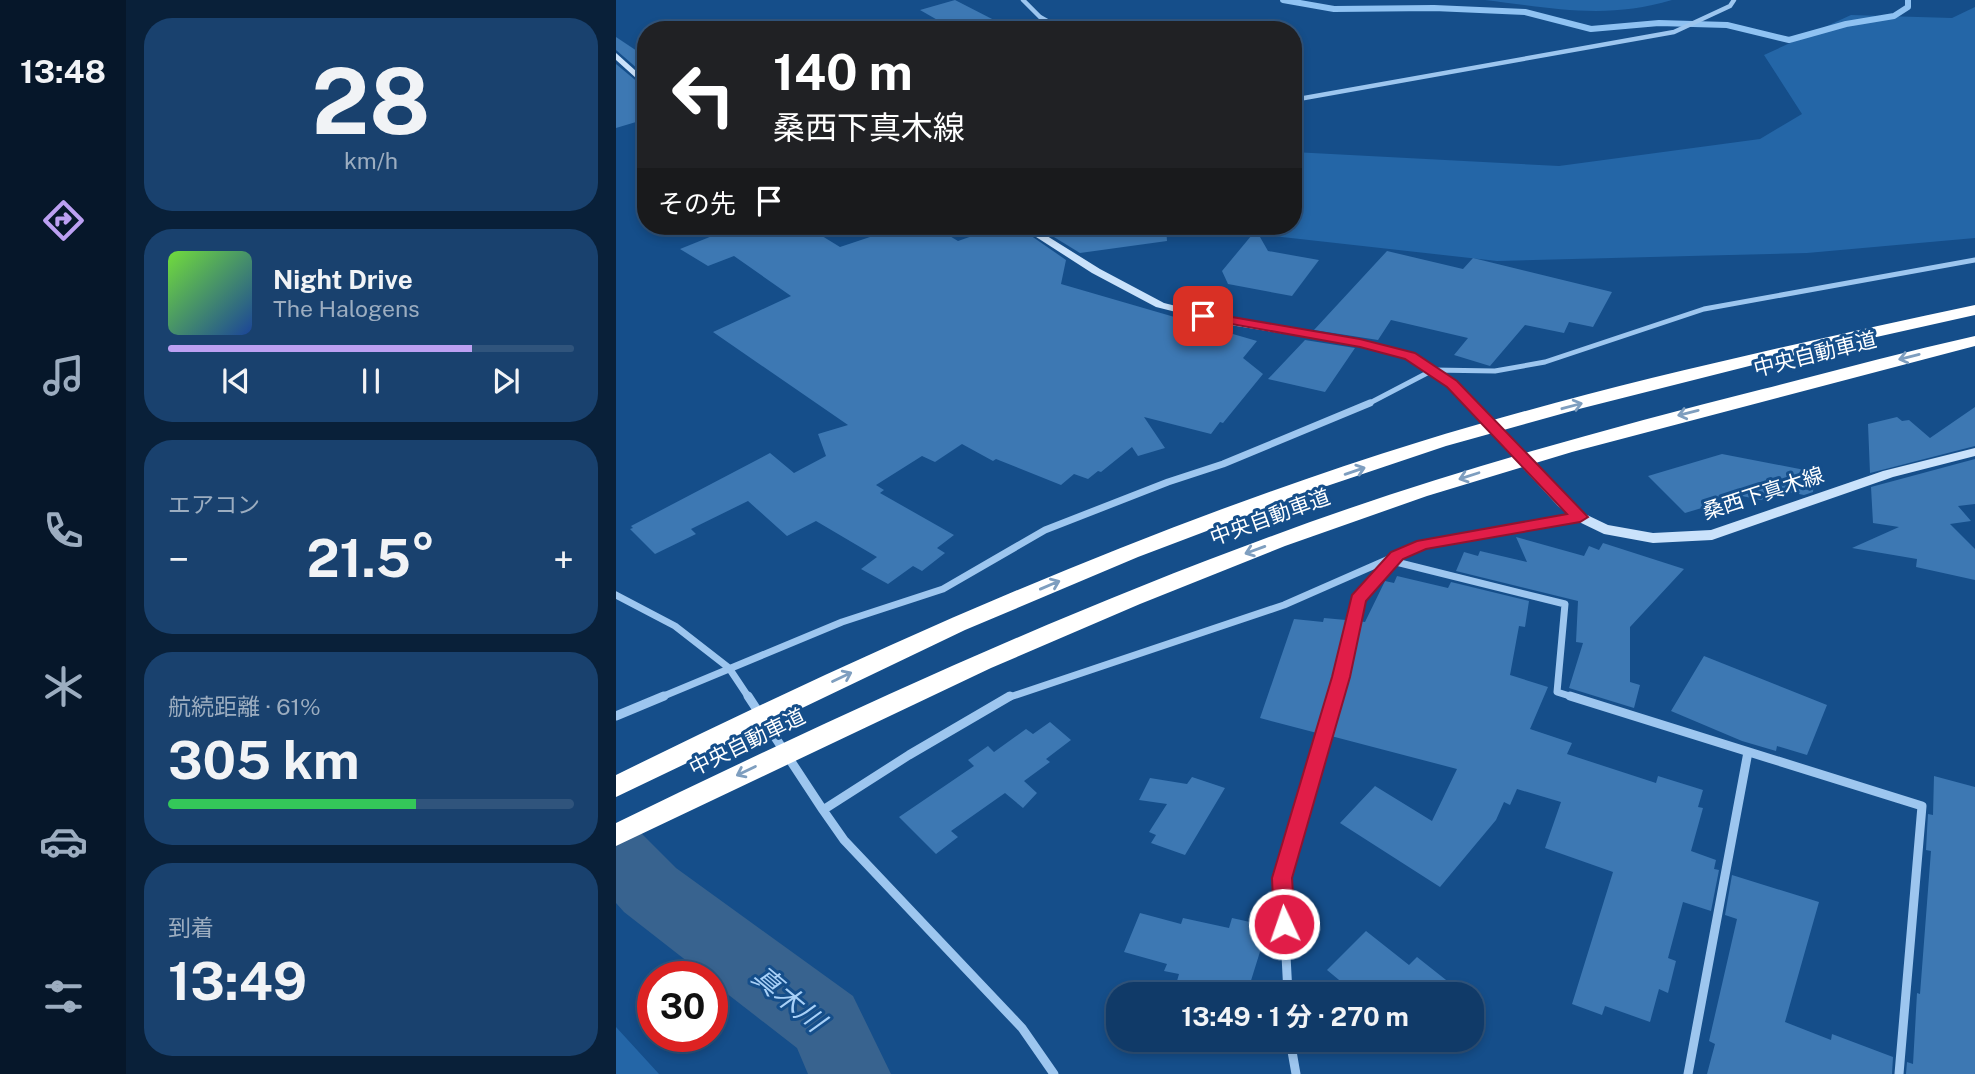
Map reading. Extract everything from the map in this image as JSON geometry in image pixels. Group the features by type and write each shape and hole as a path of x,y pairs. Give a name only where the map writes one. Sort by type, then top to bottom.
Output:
{"highway":[{"name":"中央自動車道","path":"616,787 780,706 927,638 1199,524 1436,443 1679,377 1975,310"},
{"name":"中央自動車道","path":"616,835 962,670 1207,568 1343,518 1478,473 1634,426 1975,341"}],"main road":[{"path":"616,55 637,76"},
{"name":"桑西下真木線","path":"1038,235 1096,271 1160,305 1224,321 1360,343 1410,356 1452,384 1563,503 1580,517 1604,529 1653,538 1712,535 1888,474 1975,452"}],"street":[{"path":"1023,0 1047,21"},
{"path":"1302,98 1674,32 1730,6 1734,0"},
{"path":"616,716 842,622 943,589 1045,530 1145,490 1223,464 1361,408 1433,370 1495,371 1545,362 1704,309 1975,260"},
{"path":"823,810 909,755 1012,695 1284,605 1423,544 1580,517"},
{"path":"1394,558 1565,604 1557,692 1922,806 1899,1074"},
{"path":"1287,982 1282,878 1341,677 1357,599 1394,558"},
{"path":"616,595 675,626 729,668 844,841 1022,1028 1054,1074"},
{"path":"1688,1074 1748,752"},
{"path":"1292,1052 1296,1074"}],"shaded area":[{"path":"1485,0 1672,0 1624,10 1601,11 1556,9"},
{"path":"1975,7 1975,238 1807,253 1497,261 1269,235 1302,235 1302,152 1559,166 1760,139 1802,114 1764,55 1851,15 1952,18"},
{"path":"616,1027 659,1074 616,1074"}],"building":[{"path":"955,0 994,20 939,21 920,10"},
{"path":"616,37 637,51 637,68 616,50"},
{"path":"616,64 637,82 637,122 616,128"},
{"path":"715,235 820,235 840,247 876,235 948,235 958,241 975,235 1030,235 1066,260 1061,284 1257,341 1243,358 1263,374 1211,434 1144,417 1165,448 1138,456 1132,447 1088,479 1074,474 1061,485 996,459 993,461 962,444 935,462 922,456 876,485 884,490 880,493 954,535 937,548 945,553 922,571 913,566 888,584 861,569 877,557 816,521 787,536 748,501 691,529 696,534 655,554 630,529 633,528 631,526 770,453 794,473 826,456 818,434 848,425 713,332 791,296 734,256 708,266 680,249"},
{"path":"1051,235 1167,235 1167,241 1080,253"},
{"path":"1252,235 1259,235 1268,251 1319,260 1292,296 1228,284 1222,271"},
{"path":"1387,251 1463,269 1473,258 1612,292 1593,327 1569,322 1564,333 1525,325 1490,366 1454,355 1468,338 1391,320 1378,340 1314,330"},
{"path":"1305,340 1355,348 1325,392 1268,379"},
{"path":"1975,407 1975,446 1870,473 1868,424 1897,417 1902,421 1909,420 1930,438"},
{"path":"1722,454 1815,472 1815,475 1822,476 1814,479 1813,492 1804,495 1784,491 1761,500 1742,496 1685,513 1648,476"},
{"path":"1975,459 1975,504 1958,506 1971,521 1950,524 1975,549 1975,580 1916,567 1917,559 1852,548 1899,527 1873,523 1871,487"},
{"path":"1516,537 1584,556 1589,546 1599,550 1603,543 1684,569 1630,627 1630,682 1640,685 1634,708 1569,688 1583,643 1576,642 1578,601 1456,571 1464,552 1478,556 1480,551 1527,562"},
{"path":"1397,576 1448,588 1451,582 1529,601 1525,627 1519,626 1510,675 1548,687 1530,729 1572,743 1567,754 1656,783 1658,776 1703,790 1698,807 1703,808 1691,851 1716,860 1714,869 1719,870 1711,911 1683,902 1668,958 1676,961 1668,993 1659,989 1650,1022 1605,1006 1602,1015 1572,1004 1613,872 1545,848 1561,802 1517,789 1510,805 1504,802 1496,820 1440,887 1340,823 1375,786 1432,821 1457,769 1331,736 1358,621 1365,622 1385,581 1394,583"},
{"path":"1324,618 1346,620 1330,691 1317,733 1260,718 1294,619 1323,622"},
{"path":"1704,656 1827,705 1807,755 1777,746 1776,751 1742,741 1671,711"},
{"path":"1050,722 1071,740 1046,759 1050,762 1024,781 1037,793 1023,808 1005,793 951,831 958,837 936,854 899,817 974,766 968,760 988,746 994,752 1026,729 1033,734"},
{"path":"1934,776 1975,787 1975,1074 1906,1074 1907,1062 1913,1064 1917,993 1920,994 1931,851 1926,850 1928,814 1933,815"},
{"path":"1192,777 1225,788 1185,855 1151,843 1156,835 1149,832 1167,804 1139,800 1150,778 1187,784"},
{"path":"1732,875 1819,902 1785,1022 1831,1040 1832,1034 1893,1057 1892,1074 1707,1074 1715,1044 1709,1041 1737,919 1725,915"},
{"path":"1140,913 1181,924 1183,918 1229,928 1232,918 1268,926 1251,982 1177,981 1179,974 1164,971 1167,964 1124,952"},
{"path":"1366,931 1409,965 1417,957 1449,982 1342,982 1327,970"}],"waterway":[{"path":"1283,0 1334,9 1434,8 1525,12 1591,29 1659,23 1727,25 1789,40 1846,24 1894,16 1908,7 1908,0"},
{"name":"真木川","path":"616,854 650,890 825,1022 850,1074"}],"route":[{"path":"1203,316 1360,343 1410,356 1452,384 1563,503 1580,517 1423,544 1397,555 1357,599 1341,677 1282,878 1284,924"}]}
